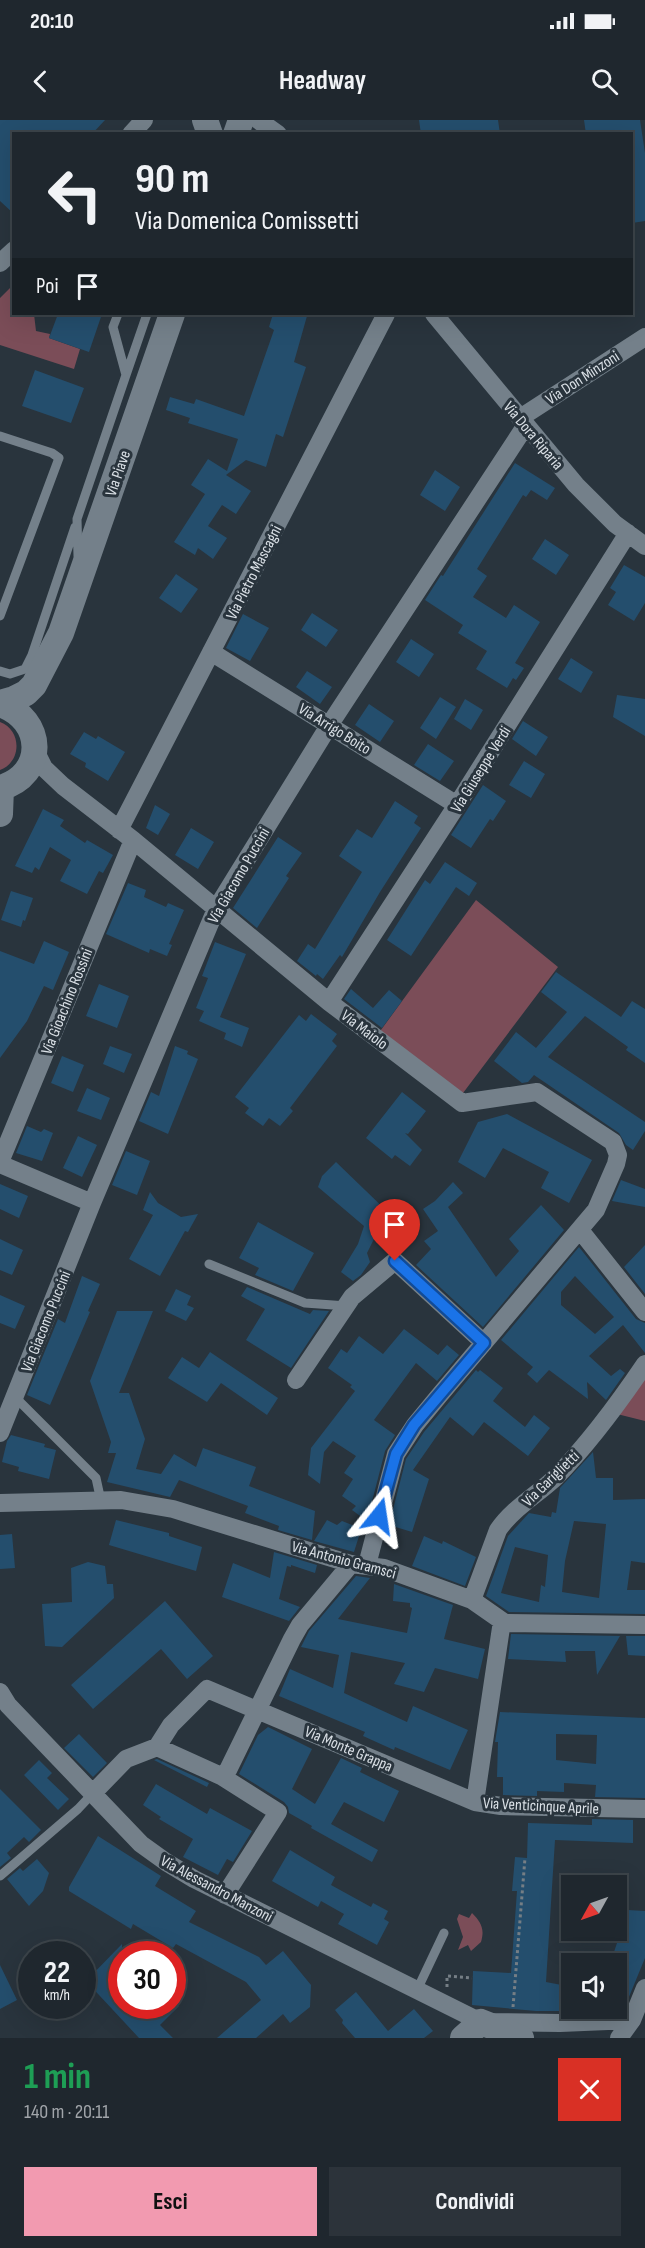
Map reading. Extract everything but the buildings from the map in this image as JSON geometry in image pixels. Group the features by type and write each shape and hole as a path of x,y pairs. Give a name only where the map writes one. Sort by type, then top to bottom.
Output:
{"main road":[{"name":"Via Piave","path":"0,704 26,693 34,685 61,633 172,315"},
{"name":"Via Piave","path":"30,726 60,657 61,633"},
{"path":"0,704 22,715 30,726 34,738 31,763 7,784 0,814"},
{"path":"479,2029 521,2038"}],"street":[{"path":"133,132 144,120"},
{"path":"258,120 275,132"},
{"path":"0,263 12,252"},
{"name":"Via Pietro Mascagni","path":"126,835 212,651 385,315"},
{"name":"Via Dora Riparia","path":"435,315 576,485 615,524 645,546"},
{"name":"Via Don Minzoni","path":"523,421 645,337"},
{"name":"Via Giacomo Puccini","path":"0,1433 92,1203 216,909 330,724 523,421"},
{"name":"Via Giuseppe Verdi","path":"329,1002 457,805 628,533"},
{"name":"Via Arrigo Boito","path":"212,651 457,805"},
{"name":"Via Maiolo","path":"34,750 44,768 63,786 329,1002 462,1103 537,1092 613,1142 618,1155 616,1164 597,1210 414,1425 396,1454 359,1564"},
{"name":"Via Maiolo","path":"7,784 63,786"},
{"name":"Via Gioachino Rossini","path":"0,1163 126,835"},
{"path":"0,1163 92,1203"},
{"path":"580,1230 645,1312"},
{"path":"296,1380 352,1297 395,1261 484,1343"},
{"name":"Via Gariglietti","path":"472,1600 498,1530 505,1520 555,1477 612,1412 645,1364"},
{"name":"Via Antonio Gramsci","path":"0,1503 121,1500 173,1509 359,1564 384,1568 472,1600 502,1621"},
{"path":"221,1776 228,1770 300,1625 359,1564"},
{"path":"475,1802 502,1621 506,1623 645,1626"},
{"name":"Via Monte Grappa","path":"157,1748 171,1725 207,1689 440,1788"},
{"name":"Via Alessandro Manzoni","path":"0,1692 8,1705 94,1792 141,1844 166,1862 225,1895 417,1990 479,2029"},
{"path":"94,1792 126,1759 157,1748 221,1776 278,1812 225,1895"},
{"name":"Via Venticinque Aprile","path":"440,1788 475,1802 501,1806 645,1809"},
{"path":"620,2038 632,2020 645,1988"},
{"path":"479,2029 632,2020"}],"lane":[{"path":"118,315 113,327 126,375"},
{"path":"0,671 10,674 25,669 32,655 147,315"},
{"path":"0,436 52,453 59,458 0,616"},
{"path":"77,519 79,582"},
{"path":"209,1264 305,1303 346,1306"},
{"path":"15,1397 96,1478 101,1501"},
{"path":"0,1876 78,1809 94,1792"},
{"path":"417,1990 444,1933"}],"path":[{"path":"513,2009 525,1858"},
{"path":"447,1987 447,1976 472,1978"}],"shaded area":[{"path":"12,286 12,315 34,315 36,331 50,334 49,338 80,349 74,369 0,345 0,298"},
{"path":"0,722 12,732 16,746 12,760 0,770"},
{"path":"476,900 558,967 460,1097 378,1034"},
{"path":"645,1373 645,1421 617,1414"},
{"path":"472,1913 481,1926 483,1933 481,1942 471,1951 468,1945 458,1950 463,1937 457,1919 459,1914 469,1918"}],"route":[{"path":"379,1516 396,1454 414,1425 484,1343 395,1261"}]}
